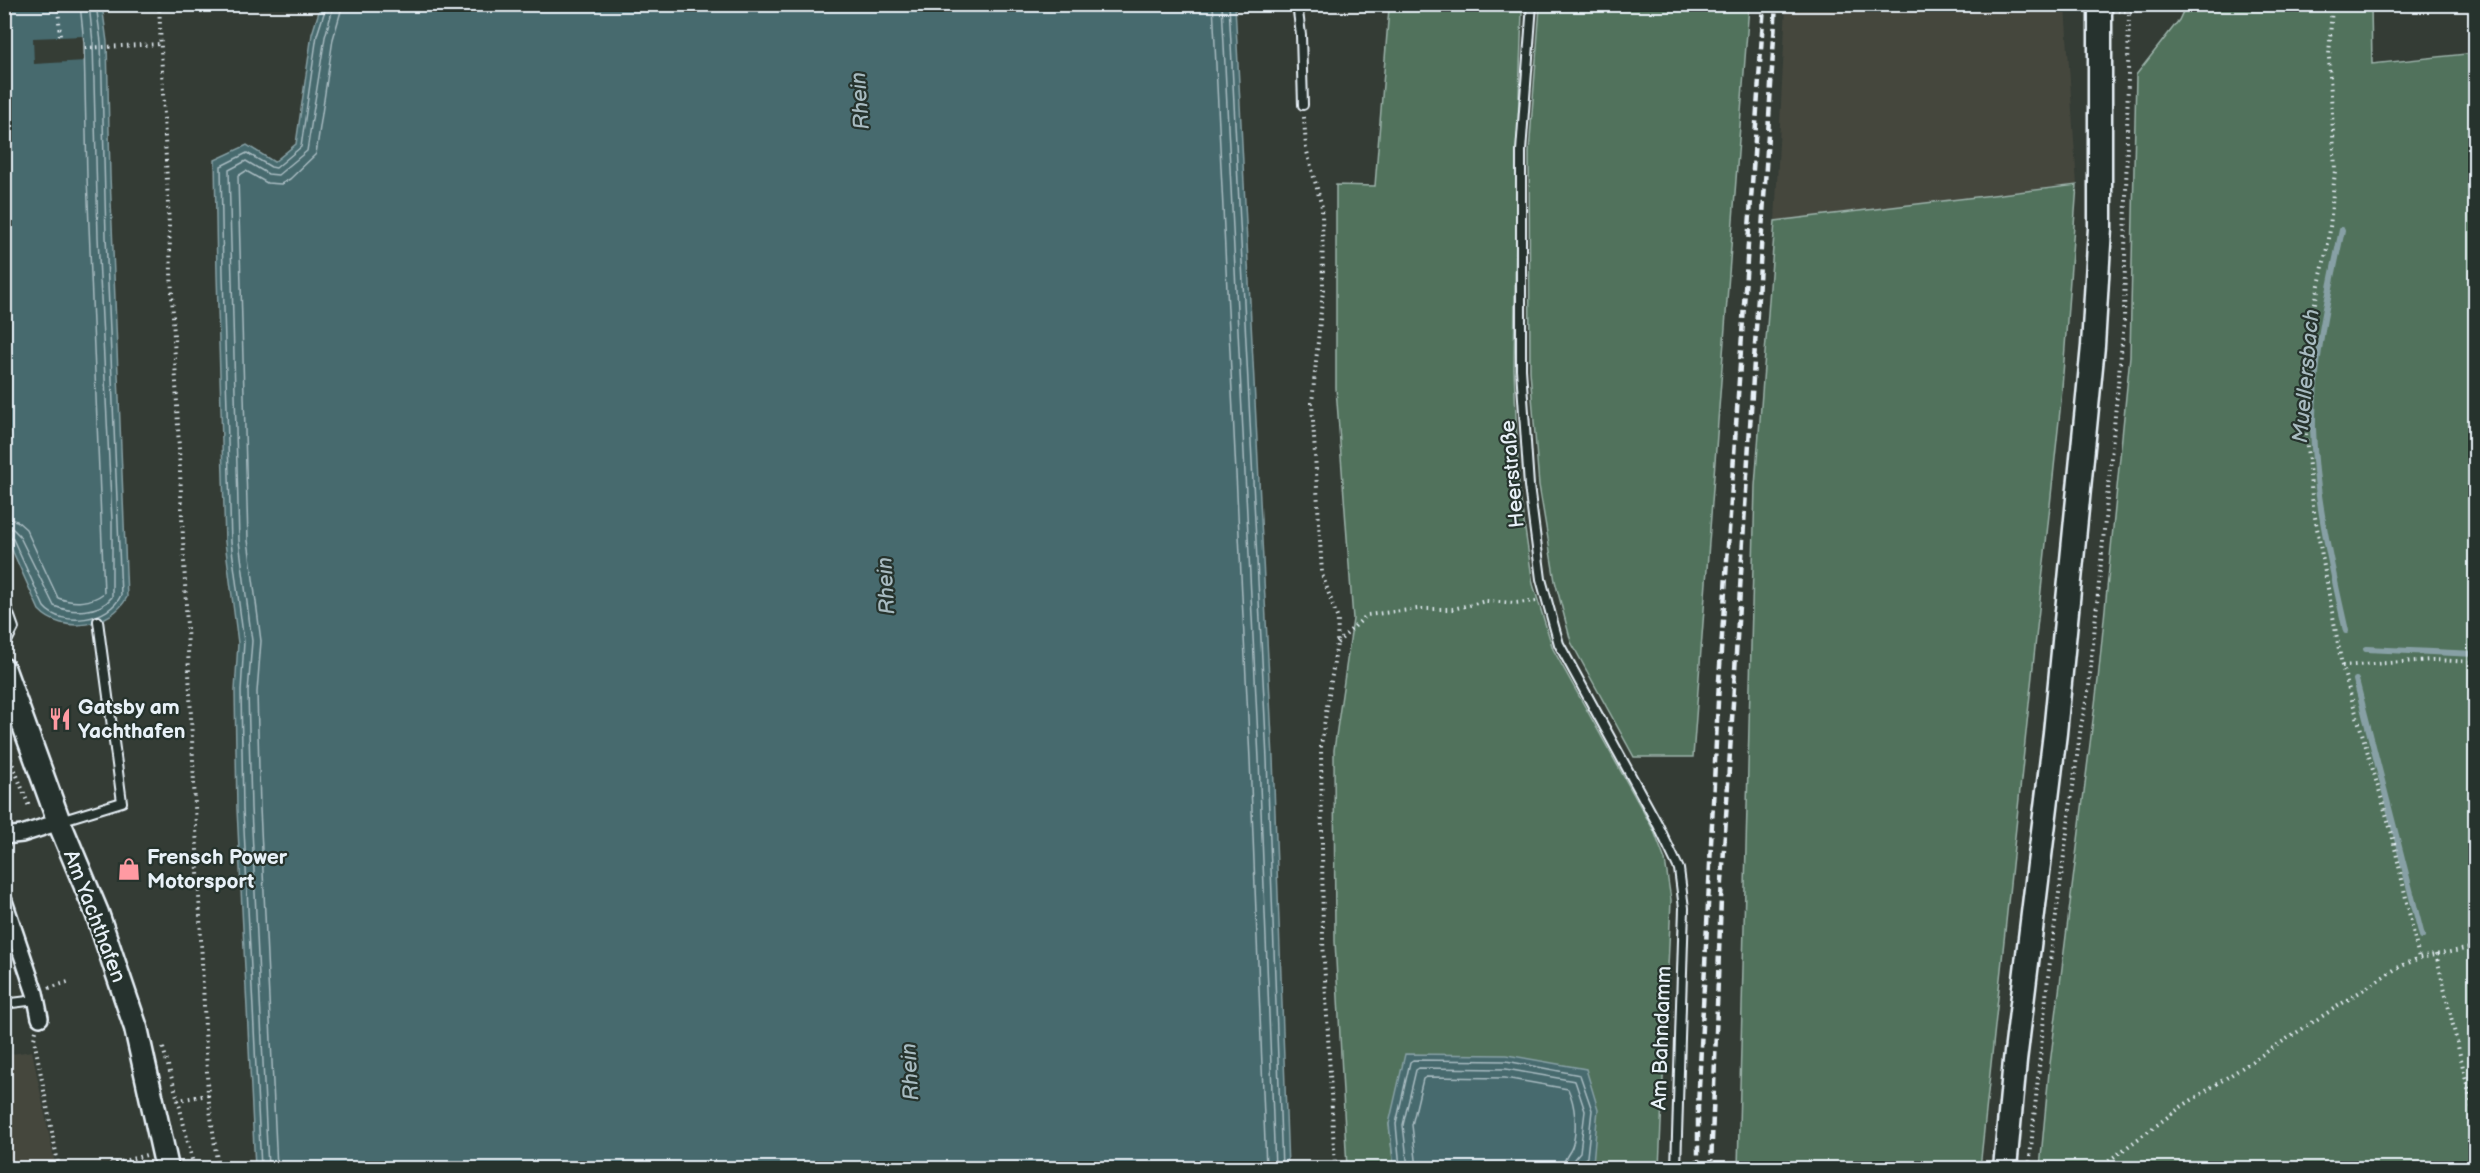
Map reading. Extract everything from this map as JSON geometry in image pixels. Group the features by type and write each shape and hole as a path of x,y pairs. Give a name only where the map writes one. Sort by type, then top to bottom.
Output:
{"main road":[{"path":"2006,1168 2015,1061 2055,733 2093,346 2100,228 2100,8"},
{"name":"Am Yachthafen","path":"4,670 11,703 48,825 97,913 136,1028 166,1160"}],"street":[{"path":"4,836 48,825"},
{"path":"4,901 40,1018"}],"lane":[{"path":"1297,4 1301,35 1303,105"},
{"name":"Heerstraße","path":"1532,4 1521,151 1521,369 1528,486 1546,600 1559,644 1658,825 1679,869 1684,908"},
{"path":"4,600 14,628 4,647"},
{"path":"48,825 122,802 98,621"},
{"name":"Am Bahndamm","path":"1676,1168 1684,908"},
{"path":"4,1004 36,999"}],"path":[{"path":"58,4 60,37"},
{"path":"159,4 208,1095 218,1168"},
{"path":"2100,8 2142,10 2141,4"},
{"path":"2332,4 2330,57 2335,171 2329,239 2315,303 2306,437 2313,506 2342,666 2391,834 2419,958"},
{"path":"85,48 160,44"},
{"path":"1303,105 1306,148 1322,207 1323,290 1312,403 1322,574 1338,620 1337,643 1321,745 1323,940 1335,1168"},
{"path":"1337,643 1367,615 1418,609 1453,609 1486,601 1515,603 1546,600"},
{"path":"2342,666 2432,660 2475,662"},
{"path":"4,742 48,825"},
{"path":"2099,1168 2181,1107 2397,968 2419,958 2475,947"},
{"path":"2436,954 2475,1122"},
{"path":"34,1039 59,1168"},
{"path":"178,1100 208,1095"},
{"path":"98,1168 166,1160"}],"shaded area":[{"path":"1786,5 2065,5 2077,185 1775,221"},
{"path":"32,1051 56,1168 5,1168 5,1055"}],"green space":[{"path":"1749,5 1693,757 1634,757 1571,642 1555,581 1539,485 1530,371 1529,152 1540,7"},
{"path":"2186,5 2371,5 2372,64 2475,53 2475,1168 2040,1168 2049,1072 2098,680 2130,356 2136,75 2179,20"},
{"path":"1389,8 1522,12 1517,153 1514,369 1519,488 1533,584 1553,649 1654,831 1665,860 1671,900 1659,1168 1579,1168 1593,1162 1389,1124 1394,1168 1347,1168 1335,941 1334,750 1353,619 1336,388 1336,185 1375,186"},
{"path":"2077,185 2061,401 1980,1168 1738,1168 1755,486 1775,221"}],"water":[{"path":"5,5 102,5 107,42 110,176 127,597 110,615 86,624 60,623 39,610 5,534"},
{"name":"Rhein","path":"321,5 1235,5 1273,758 1288,1168 255,1168 237,809 235,691 238,643 225,542 215,160 247,145 274,162 296,144 312,34"},
{"path":"1405,1054 1507,1055 1586,1069 1598,1109 1593,1163 1579,1168 1394,1168 1389,1124"}],"pier":[{"path":"84,36 85,61 34,64 33,38"}],"waterway":[{"name":"Muellersbach","path":"2342,230 2318,355 2313,428 2320,505 2346,631"},
{"name":"Muellersbach","path":"2366,649 2476,654"},
{"path":"2356,680 2422,936"}],"railway":[{"path":"1698,1168 1698,1108 1719,681 1764,4"},
{"path":"1711,1168 1721,898 1776,4"}],"place":[{"name":"Gatsby am Yachthafen","path":"60,719"},
{"name":"Frensch Power Motorsport","path":"129,869"}]}
